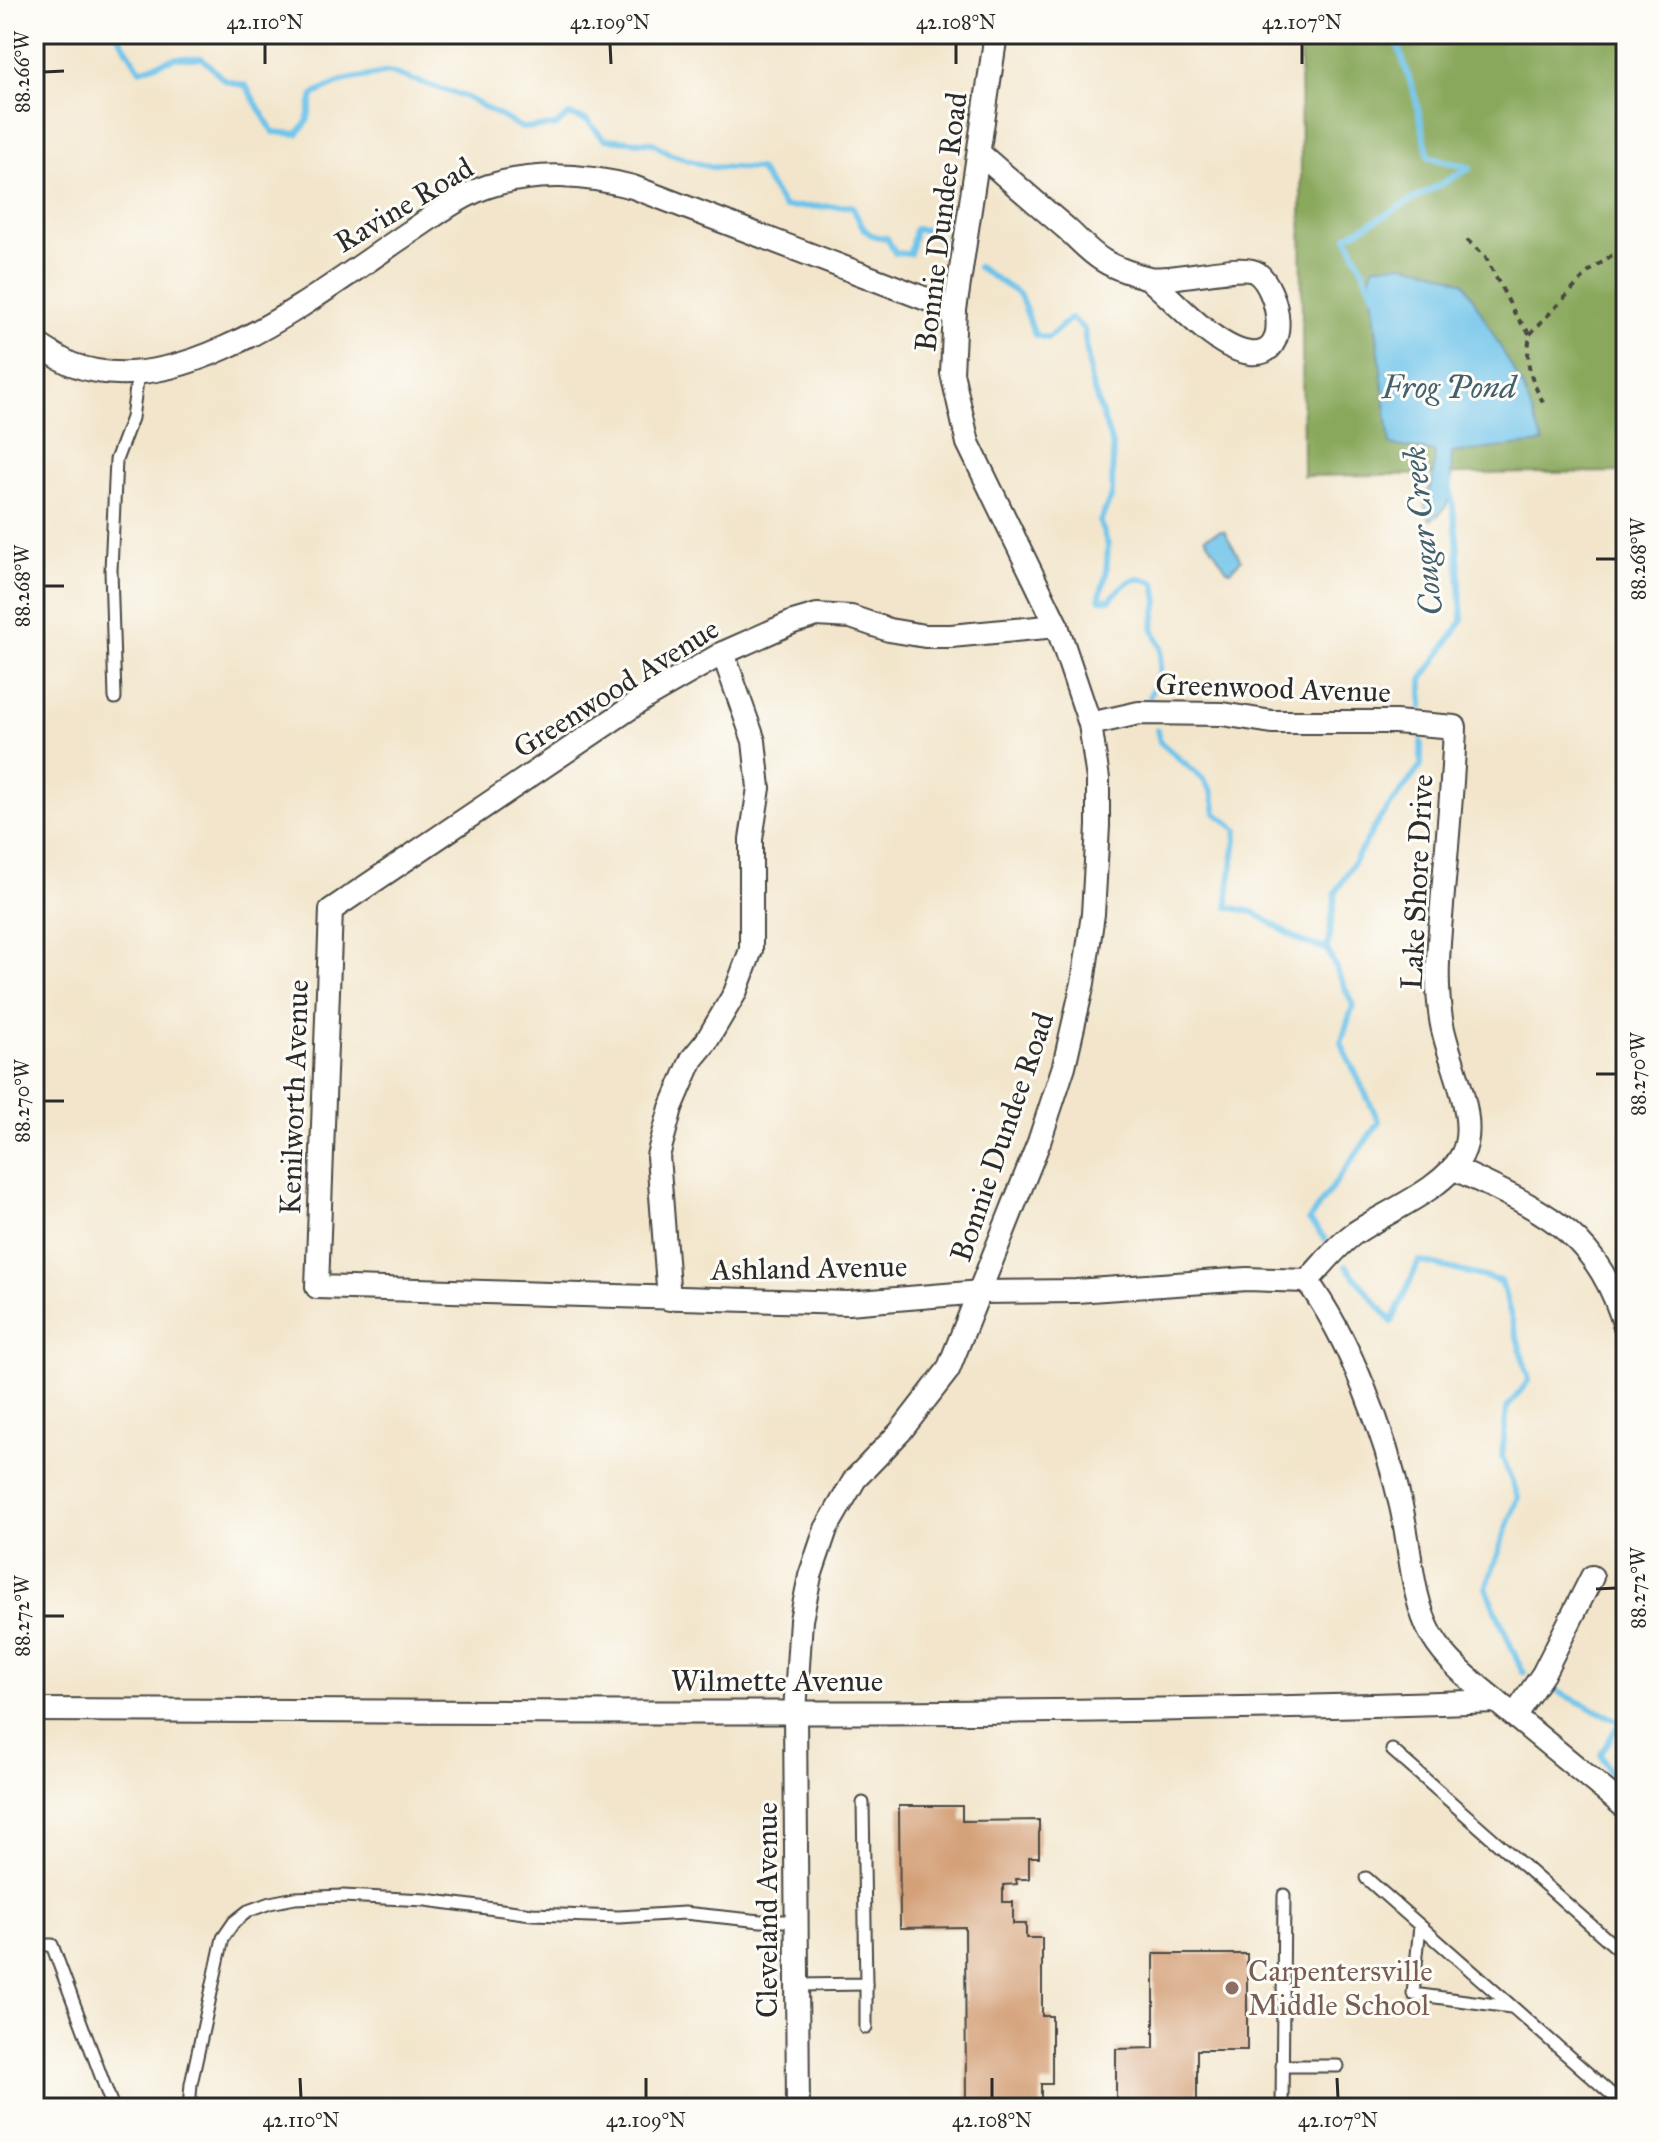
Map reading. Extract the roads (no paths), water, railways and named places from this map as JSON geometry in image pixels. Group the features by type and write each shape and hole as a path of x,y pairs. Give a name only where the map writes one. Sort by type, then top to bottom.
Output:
{"street":[{"name":"Bonnie Dundee Road","path":"795,1712 801,1620 810,1576 826,1529 855,1479 900,1432 948,1370 1039,1142 1064,1066 1083,983 1093,914 1098,779 1090,724 1057,626 968,443 952,373 955,310 996,34"},
{"path":"979,153 1104,262 1148,278 1177,279 1240,269 1256,271 1266,283 1278,325 1273,346 1255,354 1222,343 1148,278"},
{"name":"Ravine Road","path":"34,342 72,364 115,373 138,373 191,363 251,334 485,187 527,176 595,177 633,187 955,310"},
{"name":"Greenwood Avenue","path":"331,910 648,696 723,653 793,622 817,615 851,617 889,630 925,636 1057,626"},
{"path":"669,1299 658,1156 671,1108 692,1059 706,1042 735,993 751,950 751,839 759,788 754,741 723,653"},
{"name":"Greenwood Avenue","path":"1090,724 1139,713 1222,714 1272,722 1382,722 1455,727"},
{"name":"Lake Shore Drive","path":"1453,1168 1463,1154 1469,1134 1441,1021 1436,971 1455,727"},
{"name":"Kenilworth Avenue","path":"317,1287 331,910"},
{"path":"1626,1330 1619,1306 1580,1240 1530,1205 1453,1168 1398,1209 1353,1234 1307,1281 1322,1300 1344,1342 1374,1418 1401,1503 1422,1616 1444,1654 1626,1808"},
{"name":"Ashland Avenue","path":"317,1287 848,1303 981,1292 1076,1291 1247,1279 1307,1281"},
{"path":"1515,1715 1543,1674 1592,1577"},
{"name":"Wilmette Avenue","path":"34,1710 795,1712 1341,1706 1496,1701"},
{"name":"Cleveland Avenue","path":"795,1712 798,2108"}],"lane":[{"path":"115,698 111,570 116,460 132,418 138,373"},
{"path":"1392,1750 1626,1956"},
{"path":"863,1803 866,2028"},
{"path":"1366,1878 1626,2107"},
{"path":"1282,2108 1284,1895"},
{"path":"189,2108 191,2084 223,1938 234,1922 248,1911 270,1903 295,1898 342,1896 426,1900 532,1914 619,1917 684,1913 761,1921 797,1921"},
{"path":"1420,1926 1413,1994 1512,2007"},
{"path":"34,1945 52,1945 113,2108"},
{"path":"798,1985 866,1984"},
{"path":"1282,2066 1338,2066"}],"water":[{"name":"Frog Pond","path":"1404,264 1464,282 1523,387 1543,443 1452,453 1449,500 1445,508 1430,520 1424,502 1432,481 1435,452 1390,445 1370,277 1374,266"},
{"path":"1224,531 1241,560 1230,571 1205,537"}],"waterway":[{"path":"117,34 140,70 175,58 202,58 224,80 246,86 273,132 297,134 307,122 313,95 342,81 389,72 466,97 522,128 555,126 569,115 587,120 604,139 653,143 670,154 710,167 759,169 784,207 852,206 864,229 887,238 895,253 910,254 915,229 927,230 951,249"},
{"name":"Cougar Creek","path":"1375,296 1347,236 1470,168 1429,157 1415,96 1394,34"},
{"path":"978,267 1020,295 1035,335 1048,338 1071,318 1084,329 1091,382 1113,447 1112,495 1100,522 1108,545 1106,575 1099,599 1110,600 1130,581 1141,579 1155,583 1158,602 1153,627 1161,648 1160,671 1150,696"},
{"name":"Cougar Creek","path":"1422,707 1422,680 1462,621 1457,538 1449,480"},
{"path":"1157,730 1160,742 1203,779 1212,792 1216,813 1237,830 1228,907 1253,912 1302,942 1327,949"},
{"path":"1325,1239 1309,1220 1379,1122 1341,1043 1353,1005 1327,949 1336,892 1379,820 1421,766 1421,742"},
{"path":"1346,1266 1392,1322 1419,1261 1501,1281 1529,1380 1507,1408 1502,1456 1518,1497 1486,1588 1524,1672"},
{"path":"1554,1690 1620,1722 1601,1754 1612,1779"}],"place":[{"name":"Carpentersville Middle School","path":"1232,1988"}]}
